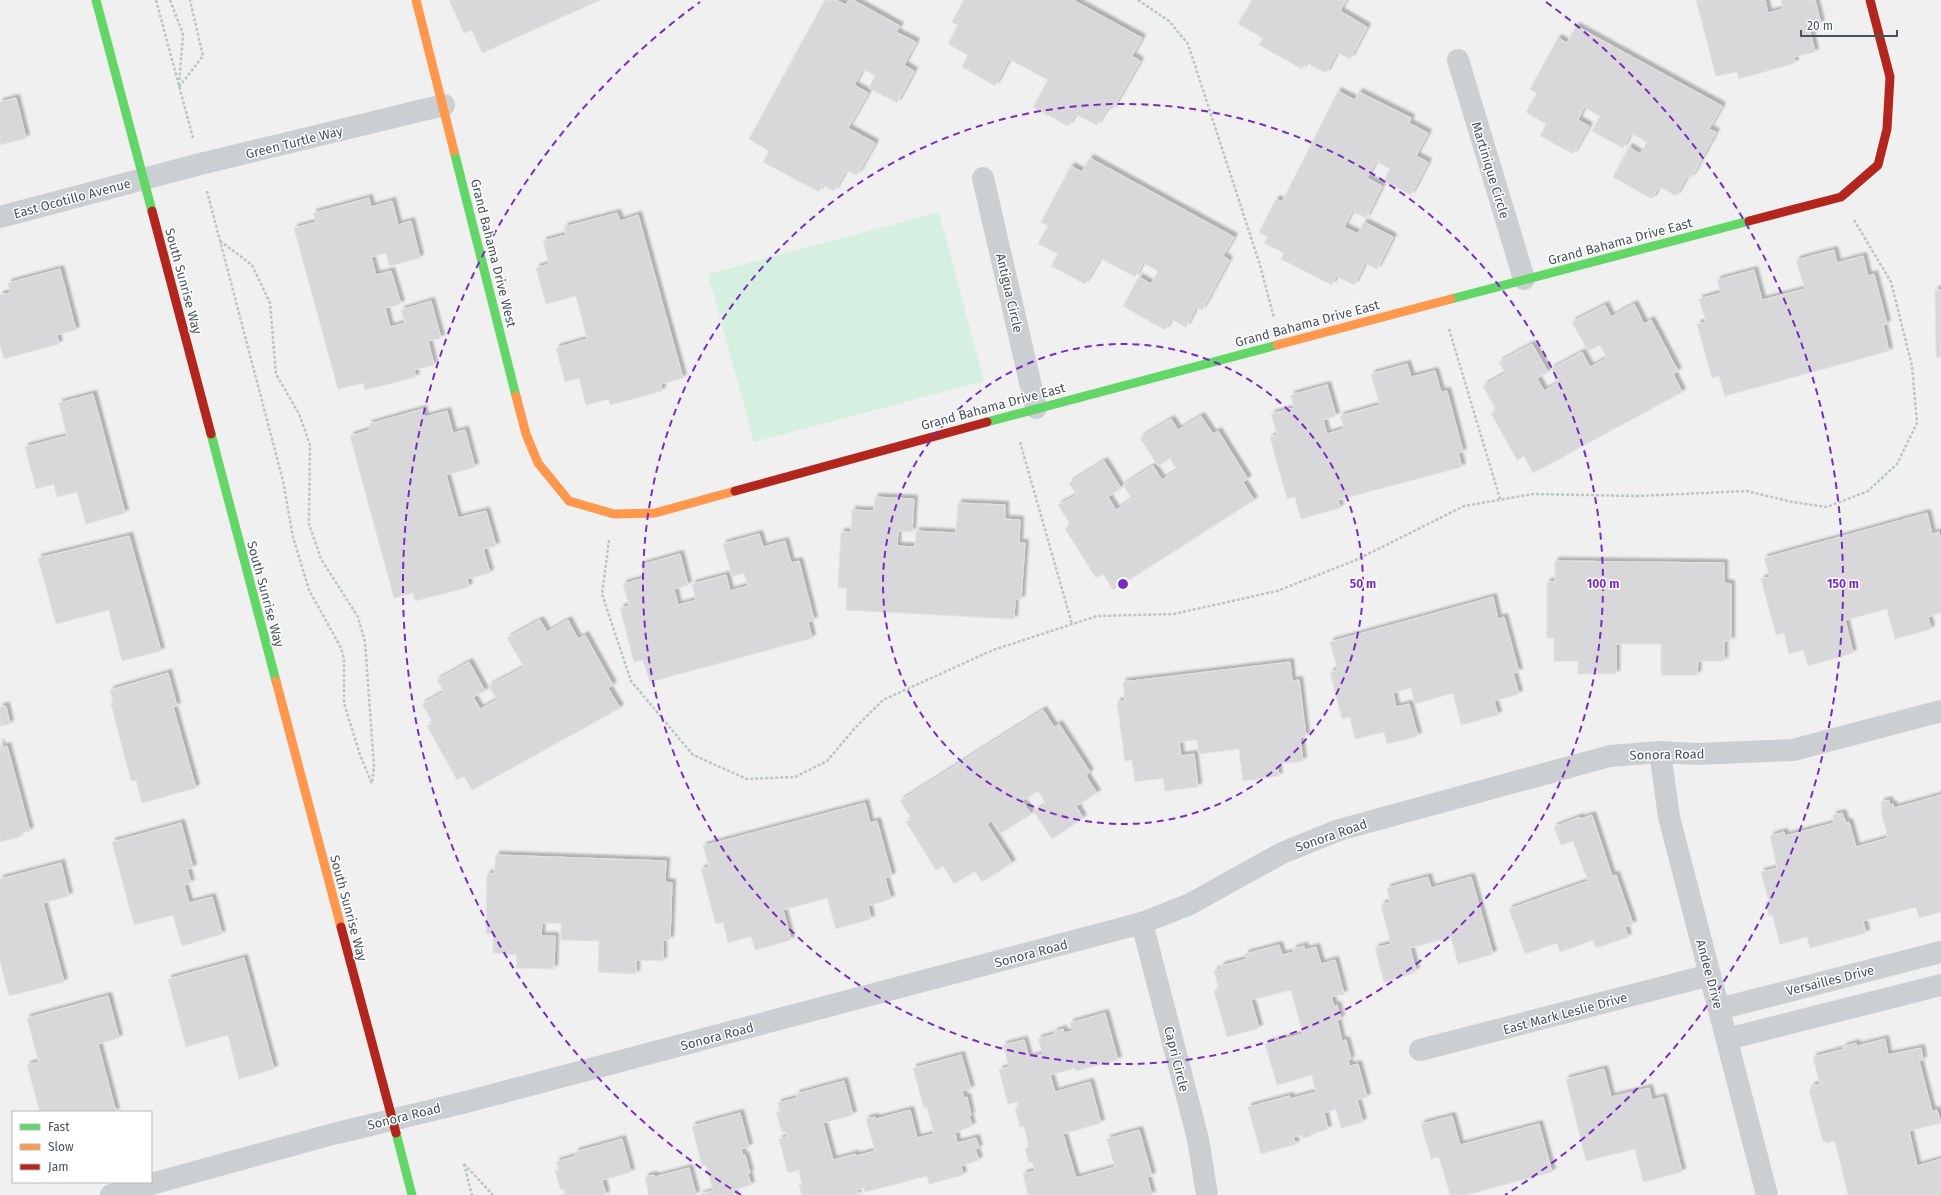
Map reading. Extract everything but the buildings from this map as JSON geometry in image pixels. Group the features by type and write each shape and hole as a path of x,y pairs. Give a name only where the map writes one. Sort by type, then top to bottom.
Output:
{"street":[{"name":"South Sunrise Way","path":"96,0 412,1195"},
{"name":"Grand Bahama Drive West","path":"416,0 526,434 538,463 569,501"},
{"name":"Grand Bahama Drive East","path":"569,501 614,514 655,513 1013,414 1841,197 1878,165 1887,129 1890,77 1870,0"},
{"name":"Martinique Circle","path":"1458,60 1524,279"},
{"name":"Green Turtle Way","path":"144,179 200,164 444,106"},
{"name":"Antigua Circle","path":"983,178 1036,408"},
{"name":"East Ocotillo Avenue","path":"0,217 144,179"},
{"name":"Sonora Road","path":"111,1195 391,1119 470,1101 1142,923 1190,904 1282,853 1338,830 1610,756 1660,752 1696,754 1793,750 1941,711"},
{"name":"Andee Drive","path":"1660,752 1669,817 1767,1195"},
{"name":"Capri Circle","path":"1142,923 1198,1139 1207,1195"},
{"name":"Versailles Drive","path":"1719,1009 1941,952"},
{"name":"East Mark Leslie Drive","path":"1420,1050 1710,975"},
{"path":"1727,1039 1941,986"}],"path":[{"path":"156,0 283,481 293,538 309,590 340,646 344,658 344,703 360,755 372,784 374,766 365,642 358,617 321,559 309,524 310,445 299,414 276,374 270,303 252,266 220,241"},
{"path":"170,0 183,34 179,87"},
{"path":"179,87 203,56 190,0"},
{"path":"1138,0 1169,21 1188,44 1260,265 1281,343"},
{"path":"614,514 606,555 602,594 631,681 693,755 747,779 794,777 827,761 855,728 883,700 994,650 1098,616 1174,614 1277,591 1356,560 1464,506 1533,494 1638,496 1747,491 1792,502 1827,507 1868,491 1896,464 1917,423 1912,366 1891,282 1841,197"},
{"path":"1441,302 1500,499"},
{"path":"1013,414 1072,624"},
{"path":"472,1195 464,1164 493,1195"}],"green space":[{"path":"939,212 984,381 754,442 708,274"}],"traffic: fast":[{"path":"96,0 152,211"},
{"path":"454,151 516,396"},
{"path":"1451,299 1749,221"},
{"path":"987,422 1277,345"},
{"path":"211,434 276,681"},
{"path":"396,1133 412,1195"}],"traffic: slow":[{"path":"416,0 454,151"},
{"path":"1277,345 1451,299"},
{"path":"516,396 526,434 538,463 569,501 614,514 655,513 735,491"},
{"path":"276,681 341,927"}],"traffic: jam":[{"path":"1749,221 1841,197 1878,165 1887,129 1890,77 1870,0"},
{"path":"152,211 211,434"},
{"path":"735,491 987,422"},
{"path":"341,927 396,1133"}]}
